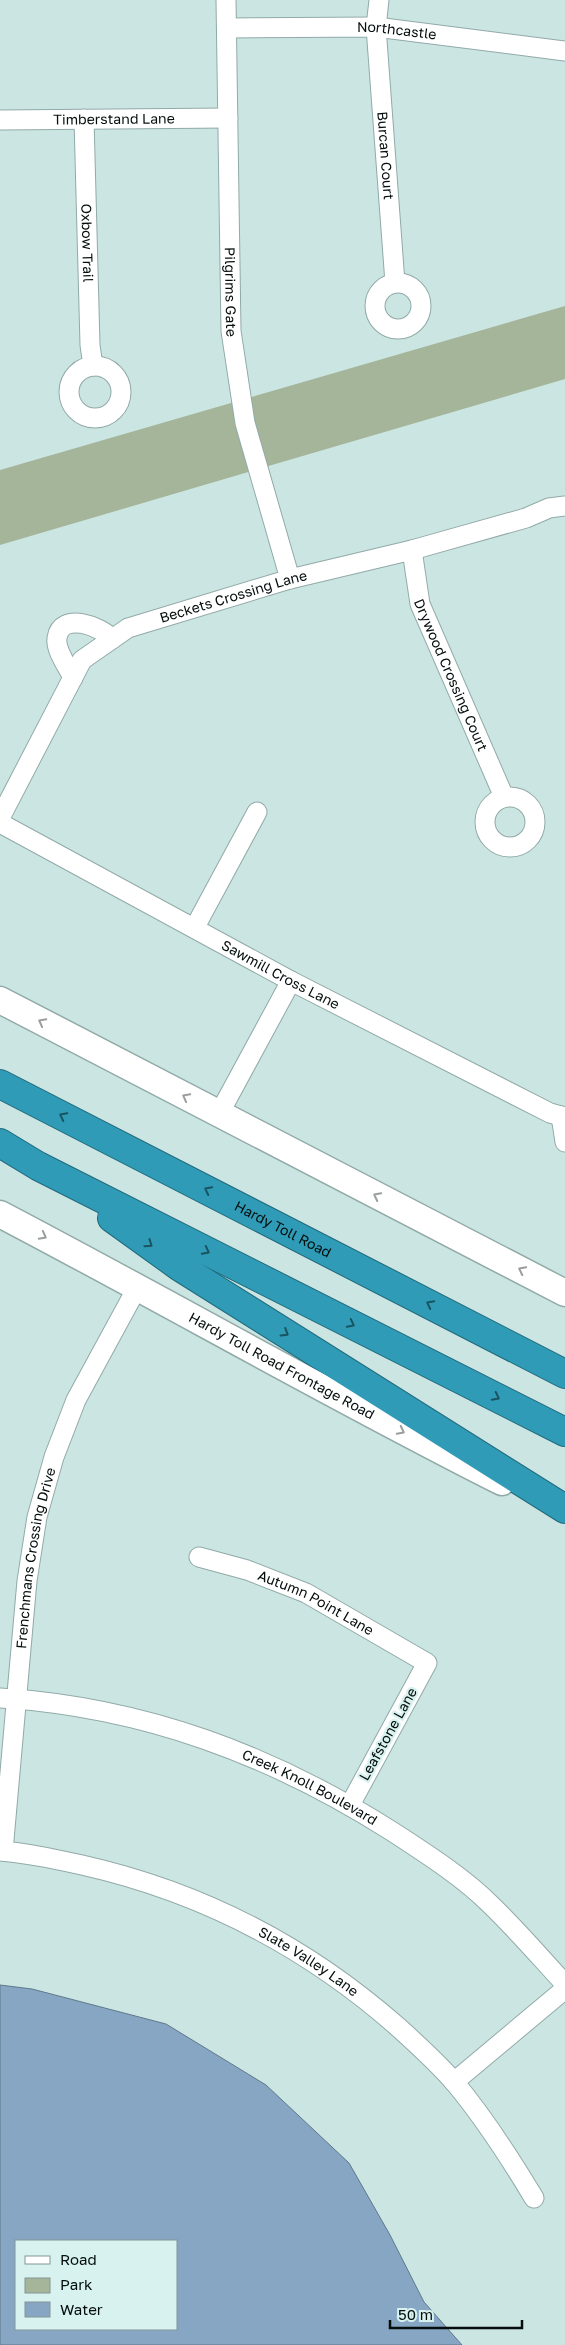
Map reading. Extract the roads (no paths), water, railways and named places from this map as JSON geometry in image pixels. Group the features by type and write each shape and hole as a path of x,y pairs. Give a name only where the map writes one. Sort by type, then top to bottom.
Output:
{"highway":[{"name":"Hardy Toll Road","path":"0,1084 565,1374"},
{"path":"0,1144 38,1166 565,1432"},
{"path":"38,1166 180,1267 565,1510"},
{"path":"474,1326 565,1356"}],"street":[{"name":"Pilgrims Gate","path":"226,0 231,331 245,423 290,579"},
{"name":"Burcan Court","path":"379,0 376,27 395,283"},
{"name":"Northcastle","path":"227,28 376,27 565,51"},
{"name":"Timberstand Lane","path":"0,120 228,118"},
{"name":"Oxbow Trail","path":"84,119 90,346 93,366"},
{"name":"Beckets Crossing Lane","path":"0,818 82,660 128,628 290,579 412,550 526,518 549,508 565,506"},
{"name":"Drywood Crossing Court","path":"412,550 420,604 504,797"},
{"path":"73,678 57,645 57,637 60,630 69,625 85,624 96,627 112,639"},
{"path":"195,927 257,812"},
{"name":"Sawmill Cross Lane","path":"0,823 195,927 291,981 550,1113 563,1117"},
{"path":"219,1114 291,981"},
{"path":"0,1000 565,1293"},
{"path":"563,1117 565,1142"},
{"name":"Hardy Toll Road Frontage Road","path":"0,1214 138,1286 388,1424 565,1513"},
{"name":"Frenchmans Crossing Drive","path":"2,1851 9,1699 37,1516 51,1466 76,1400 138,1286"},
{"name":"Autumn Point Lane","path":"199,1557 247,1570 306,1594 427,1663"},
{"name":"Leafstone Lane","path":"350,1805 427,1663"},
{"name":"Creek Knoll Boulevard","path":"9,1699 76,1706 145,1721 206,1738 279,1767 350,1805 421,1850 489,1903 565,1984"},
{"name":"Slate Valley Lane","path":"2,1851 110,1871 173,1890 239,1918 309,1958 370,2002 454,2082 497,2137 534,2198"},
{"path":"454,2082 565,1988"}],"water":[{"path":"0,1985 32,1989 166,2024 266,2085 349,2163 390,2235 424,2302 462,2345 0,2345"}]}
